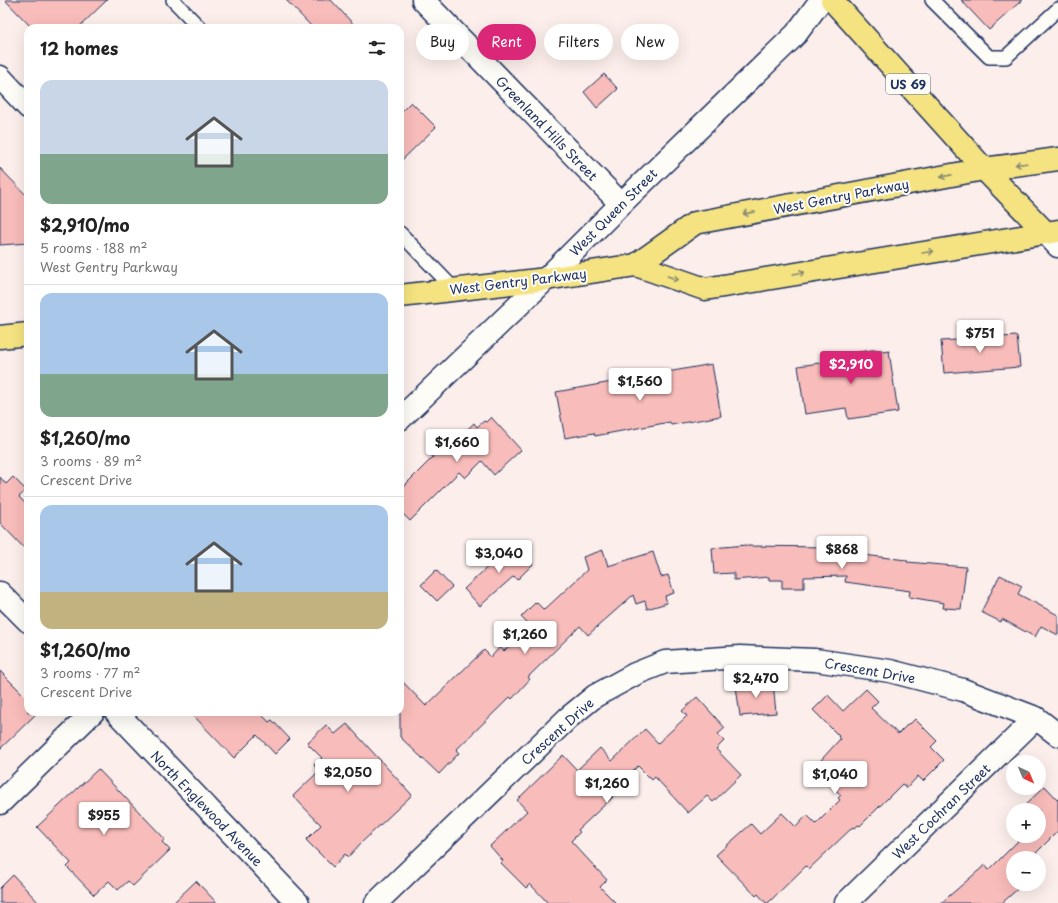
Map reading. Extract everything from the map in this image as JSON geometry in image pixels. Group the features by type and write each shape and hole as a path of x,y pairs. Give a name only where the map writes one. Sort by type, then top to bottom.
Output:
{"main road":[{"name":"US 69","path":"832,0 984,169 1054,236"},
{"name":"West Gentry Parkway","path":"404,296 546,280 636,265 695,223 984,169 1058,160"},
{"name":"West Gentry Parkway","path":"636,265 705,289 1054,236"},
{"path":"0,337 24,334"}],"street":[{"name":"Greenland Hills Street","path":"423,0 621,204"},
{"name":"West Queen Street","path":"404,415 546,280 621,204 796,34 821,0"},
{"path":"0,77 24,103"},
{"path":"0,592 24,617"},
{"name":"Crescent Drive","path":"376,903 568,718 595,696 634,674 665,662 740,657 815,660 890,671 963,690 1036,718 1058,735"},
{"path":"0,803 90,716"},
{"name":"North Englewood Avenue","path":"120,716 298,903"},
{"name":"West Cochran Street","path":"846,903 1036,718"}],"lane":[{"path":"173,0 196,24"},
{"path":"932,0 989,57 1006,57 1058,9"},
{"path":"404,237 455,290"}],"building":[{"path":"5,0 107,0 82,24 28,24"},
{"path":"286,0 331,0 353,24 309,24"},
{"path":"961,0 1022,0 989,30"},
{"path":"604,74 618,89 597,108 584,92"},
{"path":"411,102 436,127 404,158 404,109"},
{"path":"0,168 24,193 24,243 0,245"},
{"path":"1017,336 1020,367 944,373 941,341"},
{"path":"872,350 882,350 883,352 889,351 898,412 848,419 846,408 805,414 798,366 841,360 840,356"},
{"path":"712,364 721,416 671,425 670,422 595,436 594,433 565,438 556,392"},
{"path":"491,417 521,450 494,475 482,461 465,478 459,472 410,521 404,515 404,486 433,457 429,453 450,433 456,440 474,423 477,427 484,421 486,422"},
{"path":"0,477 6,484 13,477 24,488 24,492 19,497 24,502 24,548 0,523"},
{"path":"513,543 533,564 517,580 514,576 480,606 464,589"},
{"path":"746,545 828,547 828,551 907,560 907,562 966,567 961,609 943,608 944,603 909,597 910,591 845,582 846,576 804,577 804,588 782,588 782,580 769,580 769,577 734,580 734,573 714,574 712,548"},
{"path":"603,550 608,566 653,552 661,577 668,575 674,593 665,596 667,603 647,609 645,601 636,604 633,595 588,635 580,626 528,677 530,679 512,699 510,697 456,750 459,753 439,774 400,737 400,716 404,716 404,683 426,706 484,650 491,657 500,647 504,651 530,626 521,617 536,602 544,610 587,570 583,557"},
{"path":"436,570 452,587 437,601 421,585"},
{"path":"1000,575 1022,586 1018,594 1058,615 1058,635 1041,626 1035,637 1002,619 1001,622 981,612"},
{"path":"0,671 24,695 24,716 34,716 0,749"},
{"path":"773,682 776,713 740,716 736,686"},
{"path":"866,689 878,701 871,708 898,734 915,719 937,741 931,747 944,760 923,781 918,776 907,788 902,784 860,826 858,825 855,828 853,827 809,869 806,866 768,903 766,903 758,894 756,896 716,855 751,824 760,834 782,813 796,827 807,815 816,824 840,800 838,798 841,795 813,769 840,739 838,737 839,736 813,710 828,695 843,711"},
{"path":"697,697 725,728 718,734 724,741 716,749 741,775 713,802 707,796 688,813 655,777 652,780 638,766 609,793 613,797 578,830 580,832 571,841 607,880 600,887 616,903 548,903 530,884 526,888 501,863 503,861 490,846 527,811 517,800 563,755 577,770 600,748 612,761 645,729 658,743 687,716 682,711"},
{"path":"194,716 263,716 269,722 272,720 290,739 275,754 257,735 234,758"},
{"path":"347,724 412,795 348,857 345,854 333,867 306,840 321,825 293,796 319,771 314,765 322,758 307,743 326,725 335,734"},
{"path":"98,769 165,839 162,842 170,850 133,886 128,881 118,890 109,881 94,895 67,867 71,863 37,827"},
{"path":"1046,787 1058,800 1058,831 1046,843 1046,803 1027,803 1036,795 1046,795"},
{"path":"1016,843 1046,843 1038,851 1008,851"},
{"path":"1006,853 1006,891 1015,891 1002,903 941,903 985,865 989,870"},
{"path":"13,875 39,903 0,903 0,888"},
{"path":"196,881 217,903 173,903"}]}
